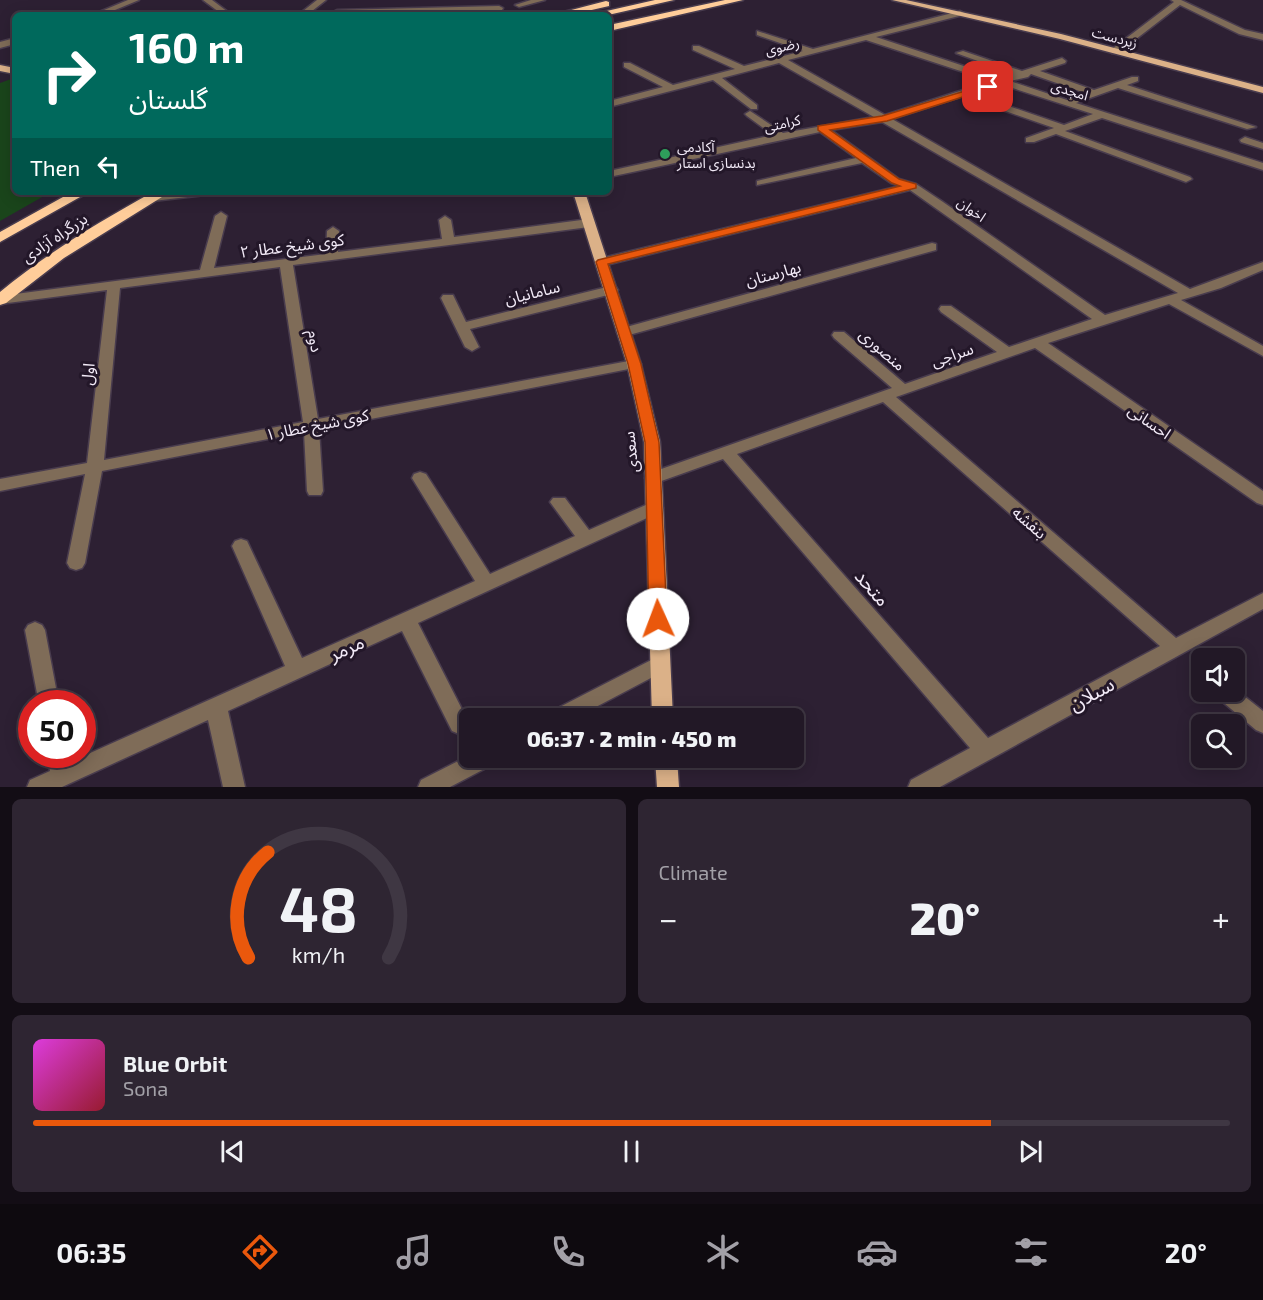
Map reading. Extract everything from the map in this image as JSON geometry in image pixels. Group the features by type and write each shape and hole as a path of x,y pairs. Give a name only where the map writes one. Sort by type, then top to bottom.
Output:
{"highway":[{"path":"571,12 626,0"},
{"path":"609,12 669,0"},
{"path":"612,19 710,0"},
{"path":"612,27 738,0"},
{"name":"بزرگراه آزادی","path":"0,238 77,195"},
{"name":"بزرگراه آزادی","path":"0,300 32,272 102,225 158,195"}],"main road":[{"name":"زبردست","path":"896,0 960,13"},
{"name":"زبردست","path":"914,0 1263,90"},
{"name":"سعدی","path":"580,195 634,364 652,442 662,708"},
{"path":"667,768 668,787"}],"street":[{"path":"207,0 224,12"},
{"path":"306,12 322,0"},
{"path":"339,12 354,0"},
{"path":"519,2 541,0"},
{"path":"104,12 132,1 135,10"},
{"path":"1115,51 1177,1 1242,32 1263,37"},
{"path":"390,12 499,8"},
{"name":"رضوی","path":"612,103 960,13"},
{"path":"760,33 814,52"},
{"name":"امجدی","path":"869,38 1263,167"},
{"path":"696,48 745,70"},
{"path":"960,53 1094,93"},
{"path":"781,60 1188,293"},
{"name":"کرامتی","path":"612,173 822,128 883,119 1029,74 1062,61"},
{"path":"627,65 672,88"},
{"path":"715,77 783,136"},
{"path":"1066,103 1135,79"},
{"path":"1117,85 1251,127"},
{"path":"991,103 1186,179"},
{"path":"1030,140 1103,114"},
{"name":"اخوان","path":"822,128 895,181 912,186 1103,320"},
{"path":"1245,140 1263,146"},
{"path":"761,183 864,159"},
{"path":"602,262 912,186"},
{"path":"206,273 221,216"},
{"path":"445,220 449,241"},
{"name":"کوی شیخ عطار ۲","path":"0,300 589,223"},
{"path":"332,256 333,231"},
{"name":"بهارستان","path":"624,332 932,247"},
{"name":"دوم","path":"286,262 311,426 315,491"},
{"name":"سراجی","path":"653,478 1103,320 1261,268"},
{"name":"اول","path":"76,563 95,467 114,285"},
{"name":"سامانیان","path":"461,327 611,290"},
{"path":"448,298 472,347"},
{"path":"1170,299 1263,352"},
{"path":"946,309 1008,353"},
{"name":"منصوری","path":"839,336 895,393"},
{"name":"احسانی","path":"1038,343 1263,499"},
{"name":"کوی شیخ عطار ۱","path":"0,485 634,364"},
{"name":"بنفشه","path":"895,393 1175,648"},
{"name":"متحد","path":"726,452 986,751"},
{"path":"420,478 487,584"},
{"path":"559,502 586,539"},
{"name":"مرمر","path":"96,751 216,706 654,508"},
{"path":"241,546 297,670"},
{"name":"سبلان","path":"919,787 1263,600"},
{"path":"407,620 459,725"},
{"path":"35,630 46,690"},
{"path":"576,708 659,664"},
{"path":"1237,702 1263,724"},
{"path":"216,706 234,787"},
{"name":"مرمر","path":"38,787 57,768"},
{"path":"429,787 465,768"}],"green space":[{"path":"12,79 12,195 46,195 0,221 0,83"}],"place":[{"name":"آکادمی بدنسازی استار","path":"665,154"}],"route":[{"path":"658,619 652,442 634,364 602,262 912,186 895,181 822,128 883,119 988,87"}]}
